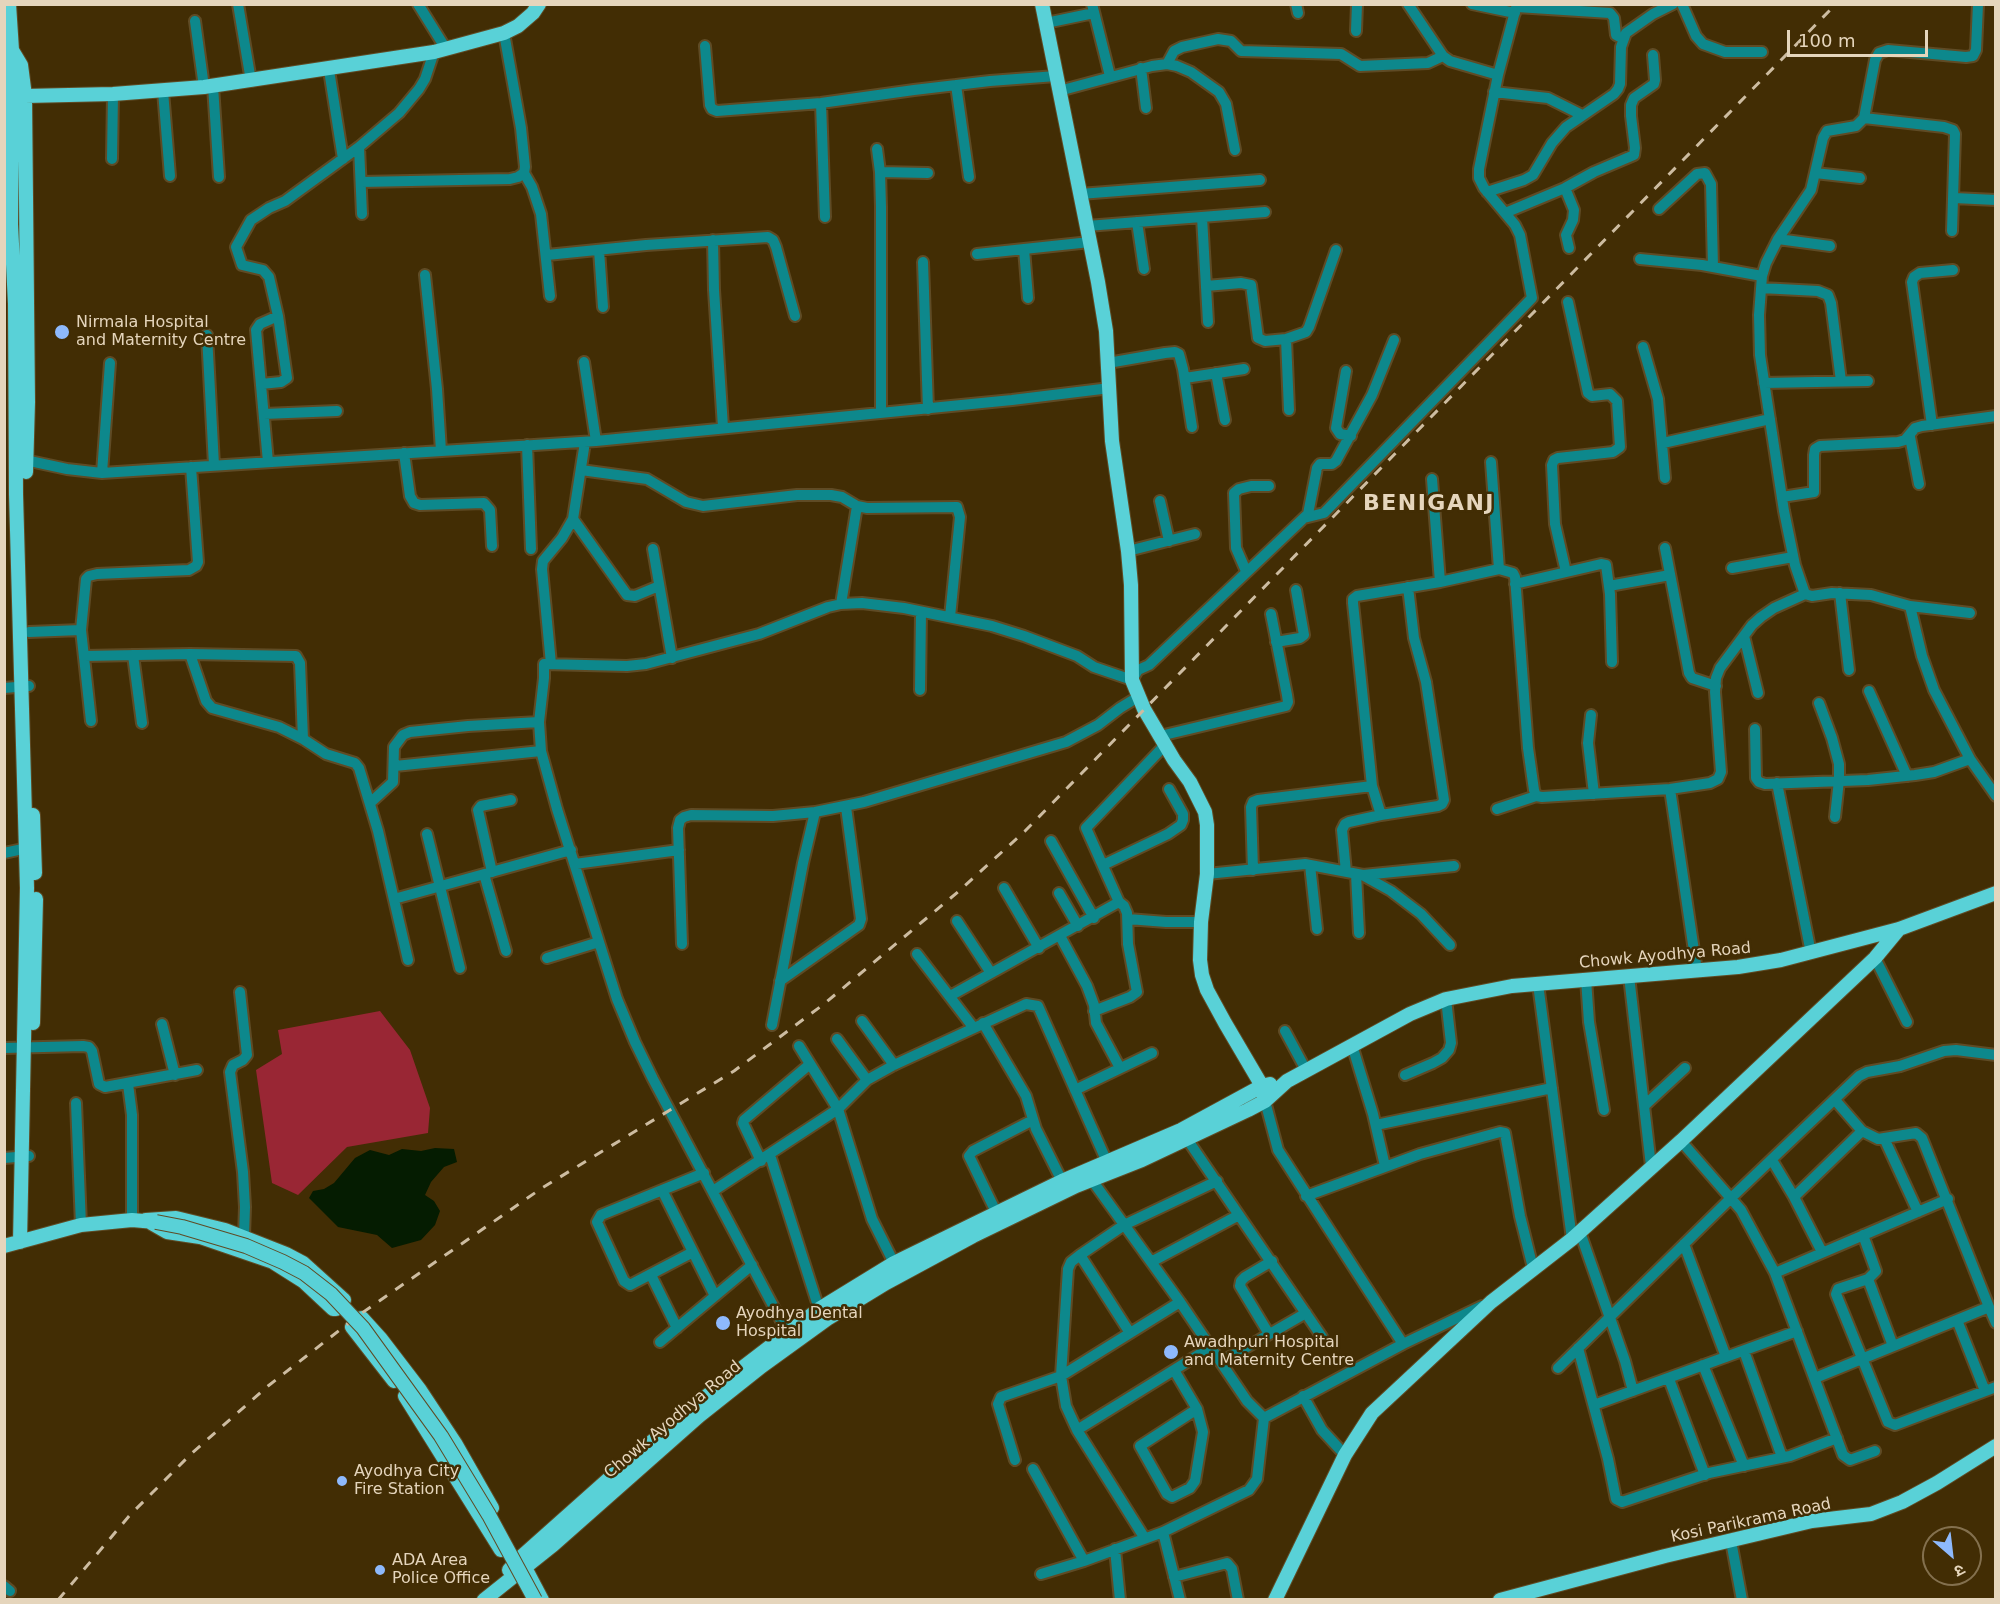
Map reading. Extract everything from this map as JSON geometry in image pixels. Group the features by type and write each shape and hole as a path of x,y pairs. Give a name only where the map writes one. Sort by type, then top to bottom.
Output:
{"main road":[{"path":"9,4 12,72 19,124 28,402 26,460 29,632 25,686"},
{"path":"25,96 113,94 208,87 440,51 504,33 518,26 533,13 538,4"},
{"path":"1042,4 1106,331 1112,441 1131,585 1132,680 1138,697 1162,741 1190,782 1205,812 1207,874 1201,922 1200,960 1208,990 1262,1086 1265,1101"},
{"path":"12,72 25,96 19,124 8,224 10,408 31,769 30,848 36,944 28,1047 23,1242"},
{"name":"Chowk Ayodhya Road","path":"1287,1081 1410,1014 1446,999 1484,990 1538,984 1749,966 1811,953 1899,929 1995,893"},
{"path":"1275,1599 1345,1455 1372,1413 1491,1302 1576,1236 1681,1141 1875,958 1899,929"},
{"path":"1089,1175 1107,1162 1184,1135 1262,1086 1287,1081"},
{"path":"991,1214 1062,1181 1089,1175 1265,1101 1287,1081"},
{"name":"Chowk Ayodhya Road","path":"571,1521 762,1366 827,1318 886,1283 1089,1175"},
{"name":"Chowk Ayodhya Road","path":"571,1521 630,1460 787,1332 819,1309 894,1263 991,1214"},
{"path":"4,1246 81,1225 176,1218 243,1236 303,1263 344,1300 343,1303 333,1309 303,1281 273,1262 200,1237 168,1232 145,1221"},
{"path":"145,1221 182,1227 246,1246 304,1273 331,1294 363,1328 441,1436 489,1515 535,1599"},
{"path":"529,1599 518,1567 456,1443 381,1339 362,1318 357,1319 352,1327 405,1397 518,1567 542,1599"},
{"name":"Kosi Parikrama Road","path":"1500,1599 1812,1521 1871,1514 1902,1502 1937,1484 1995,1446"},
{"path":"484,1599 571,1521"},
{"path":"476,1599 518,1567"}],"street":[{"path":"238,4 251,81"},
{"path":"261,384 281,382 287,378 278,316 269,277 262,270 242,265 236,247 251,220 285,201 359,147 399,113 419,89 440,51 418,4"},
{"path":"1356,30 1357,4"},
{"path":"1408,4 1443,56 1450,61 1498,75"},
{"path":"1472,4 1516,8 1564,7 1610,13 1614,18 1616,34 1623,39"},
{"path":"1487,192 1533,175 1556,138 1582,115 1618,89 1623,39 1626,33 1640,22 1673,4"},
{"path":"1682,4 1696,36 1703,44 1725,52 1762,52"},
{"path":"1804,594 1793,557 1760,355 1762,276 1778,239 1806,199 1827,131 1851,128 1864,118 1875,60 1879,53 1888,51 1973,56 1976,50 1978,4"},
{"path":"1304,518 1324,513 1532,298 1520,235 1479,178 1494,92 1516,8"},
{"path":"1046,22 1093,9 1110,76"},
{"path":"195,21 208,87 219,177"},
{"path":"504,33 521,128 524,173 538,203 547,255 550,296"},
{"path":"1167,64 1174,51 1182,47 1218,39 1231,41 1241,51 1341,54 1346,55 1360,66 1428,63 1443,56"},
{"path":"705,46 711,109 717,111 821,103 956,85 1056,76"},
{"path":"1505,213 1634,156 1631,105 1638,93 1649,87 1655,80 1653,55"},
{"path":"1059,91 1141,68 1167,64 1191,72 1219,92 1226,104 1236,150"},
{"path":"1141,68 1146,108"},
{"path":"329,70 343,159"},
{"path":"956,85 969,177"},
{"path":"163,91 170,176"},
{"path":"1494,92 1548,98 1582,115"},
{"path":"112,159 113,94"},
{"path":"821,103 825,217"},
{"path":"1864,118 1953,130 1952,231"},
{"path":"359,147 362,213"},
{"path":"877,149 880,172 881,413"},
{"path":"880,172 928,173"},
{"path":"361,182 510,179 524,173"},
{"path":"1659,209 1697,174 1705,173 1711,184 1713,267"},
{"path":"1815,173 1860,178"},
{"path":"1080,194 1260,180"},
{"path":"1565,188 1574,210 1573,220 1566,235 1569,248"},
{"path":"1954,198 1995,200"},
{"path":"1087,226 1264,212"},
{"path":"1202,217 1208,322"},
{"path":"1137,222 1144,269"},
{"path":"547,255 768,237 773,240 795,316"},
{"path":"1778,239 1830,246"},
{"path":"713,240 723,427"},
{"path":"977,254 1090,242"},
{"path":"1024,249 1028,298"},
{"path":"599,250 603,307"},
{"path":"1206,286 1241,283 1251,285 1258,338 1265,341 1286,339 1306,332 1309,327 1336,250"},
{"path":"1640,259 1713,267 1762,276"},
{"path":"923,262 928,409"},
{"path":"1932,425 1912,282 1914,277 1920,273 1953,270"},
{"path":"425,275 441,451"},
{"path":"1761,288 1818,291 1828,295 1841,381"},
{"path":"1566,572 1555,524 1552,465 1554,460 1612,452 1620,447 1617,401 1610,394 1592,396 1588,393 1568,302"},
{"path":"268,462 256,328 278,316"},
{"path":"207,334 214,465"},
{"path":"1286,339 1289,410"},
{"path":"787,1332 635,1042 617,999 541,751 540,722 544,664 627,666 646,664 759,634 841,604 862,603 992,626 1077,656 1094,667 1132,680 1138,670 1149,665 1304,518 1310,507 1317,468 1320,464 1332,464 1336,461 1372,395 1394,340"},
{"path":"1643,347 1658,399 1665,478"},
{"path":"1108,363 1175,352 1182,358 1192,426"},
{"path":"584,362 596,441"},
{"path":"102,473 110,363"},
{"path":"1185,378 1244,369"},
{"path":"1346,371 1336,428 1340,434 1351,436"},
{"path":"1216,373 1224,420"},
{"path":"1764,383 1868,381"},
{"path":"26,460 102,473 585,442 928,409 1110,388"},
{"path":"264,414 337,411"},
{"path":"1782,497 1814,492 1814,455 1815,449 1820,446 1898,442 1910,437 1915,428 1995,416"},
{"path":"1663,443 1770,419"},
{"path":"1910,437 1919,484"},
{"path":"551,664 543,561 562,538 573,519 585,442"},
{"path":"526,445 531,549"},
{"path":"404,453 410,496 414,503 420,505 484,503 490,510 492,546"},
{"path":"1491,462 1499,569"},
{"path":"91,721 81,630 86,579 89,576 189,570 195,566 198,562 191,467"},
{"path":"581,470 647,479 686,502 703,507 797,495 842,497 857,506 867,508 957,507 960,517 950,617"},
{"path":"1432,479 1440,582"},
{"path":"1246,571 1236,548 1234,493 1251,486 1269,486"},
{"path":"1160,501 1169,541"},
{"path":"841,604 857,506"},
{"path":"573,519 627,595 635,596 659,586"},
{"path":"1128,551 1195,534"},
{"path":"1665,548 1689,673 1692,678 1716,686"},
{"path":"652,549 672,658"},
{"path":"1731,568 1793,557"},
{"path":"1515,584 1606,564 1612,662"},
{"path":"1381,814 1372,786 1353,598 1499,569 1513,573 1515,584 1528,748 1536,796"},
{"path":"1609,586 1670,575"},
{"path":"1359,933 1355,874 1342,830 1345,824 1381,814 1438,806 1444,800 1426,682 1414,638 1408,587"},
{"path":"1276,642 1300,638 1304,635 1296,590"},
{"path":"1840,593 1849,670"},
{"path":"1497,809 1536,796 1670,789 1710,783 1718,779 1721,772 1716,686 1720,668 1761,617 1774,608 1804,594 1812,596 1840,593 1871,595 1910,606 1970,613"},
{"path":"1910,606 1922,656 1934,690 1971,759 1995,796"},
{"path":"920,690 921,612"},
{"path":"1094,1011 1130,998 1137,992 1128,944 1128,919 1124,906 1119,902 1086,828 1162,741 1286,706 1287,695 1271,614"},
{"path":"29,632 81,630"},
{"path":"1744,636 1758,693"},
{"path":"84,656 190,654 296,656 300,663 303,739"},
{"path":"190,654 206,701 212,708 279,727 326,754 355,763 359,768 370,803 408,960"},
{"path":"133,655 142,723"},
{"path":"4,688 25,686"},
{"path":"1869,691 1907,776"},
{"path":"682,944 678,828 680,820 691,815 773,816 846,807 1066,742 1098,725 1138,697"},
{"path":"1819,703 1836,753 1839,780 1834,817"},
{"path":"1592,715 1588,743 1593,794"},
{"path":"370,803 393,782 394,747 397,740 410,732 540,722"},
{"path":"1755,729 1756,778 1765,784 1907,776 1934,772 1971,759"},
{"path":"395,766 541,751"},
{"path":"1777,783 1811,953"},
{"path":"1253,870 1251,807 1253,802 1372,786"},
{"path":"1103,865 1168,834 1181,825 1184,820 1183,814 1169,789"},
{"path":"1670,789 1697,971"},
{"path":"506,951 488,873 478,810 481,806 511,800"},
{"path":"780,981 855,928 861,919 846,807"},
{"path":"772,1025 815,812"},
{"path":"427,834 460,968"},
{"path":"1051,841 1094,918"},
{"path":"4,853 30,848"},
{"path":"394,899 571,850"},
{"path":"575,864 679,850"},
{"path":"1207,874 1292,865 1310,865 1355,874 1391,891 1421,914 1450,945"},
{"path":"1310,865 1317,929"},
{"path":"1355,874 1454,866"},
{"path":"1004,888 1039,948"},
{"path":"1059,893 1078,926"},
{"path":"950,996 1094,918 1119,902"},
{"path":"1128,919 1201,922"},
{"path":"957,921 992,973"},
{"path":"1060,936 1087,986 1094,1005 1096,1023 1120,1068"},
{"path":"547,958 599,942"},
{"path":"917,954 950,996 978,1025 1026,1096 1033,1120 1062,1181"},
{"path":"1875,958 1907,1022"},
{"path":"1629,976 1651,1166"},
{"path":"1586,979 1589,1022 1604,1110"},
{"path":"1538,984 1576,1236 1610,1317 1634,1391"},
{"path":"240,992 247,1055 233,1065 230,1072 243,1172 245,1207 243,1236"},
{"path":"1405,1074 1433,1063 1449,1050 1451,1043 1446,999"},
{"path":"713,1191 838,1109 867,1080 894,1065 1026,1004 1038,1006 1107,1162"},
{"path":"862,1021 894,1065"},
{"path":"162,1024 175,1075"},
{"path":"1285,1031 1306,1070"},
{"path":"837,1039 867,1080"},
{"path":"799,1046 838,1109 872,1219 894,1263"},
{"path":"4,1048 89,1047 92,1051 99,1084 105,1088 197,1070"},
{"path":"1346,1048 1376,1125 1385,1166"},
{"path":"1558,1368 1859,1076 1867,1072 1899,1066 1931,1054 1956,1050 1995,1055"},
{"path":"1075,1090 1152,1053"},
{"path":"810,1064 744,1119 743,1123 766,1158 819,1309"},
{"path":"1644,1106 1685,1068"},
{"path":"128,1084 145,1221"},
{"path":"1376,1125 1552,1088"},
{"path":"1835,1100 1862,1131 1878,1139 1920,1134 1948,1199 1995,1323"},
{"path":"1265,1101 1278,1150 1403,1344"},
{"path":"76,1103 81,1225"},
{"path":"991,1214 969,1156 973,1151 1033,1120"},
{"path":"1794,1197 1862,1131"},
{"path":"1306,1196 1385,1166 1500,1132 1505,1133 1520,1216 1533,1268"},
{"path":"1184,1135 1322,1337"},
{"path":"1884,1138 1918,1212"},
{"path":"1681,1141 1740,1210 1775,1273 1843,1455 1850,1460 1875,1451"},
{"path":"4,1158 26,1156"},
{"path":"1772,1160 1822,1252"},
{"path":"693,1252 634,1284 627,1283 597,1222 601,1215 704,1173"},
{"path":"1089,1175 1180,1302 1247,1401 1264,1418"},
{"path":"1143,1538 1115,1488 1077,1430 1066,1406 1061,1376 1068,1269 1071,1262 1124,1225 1217,1181"},
{"path":"662,1190 715,1296"},
{"path":"1775,1273 1948,1199"},
{"path":"1151,1262 1239,1215"},
{"path":"1863,1235 1876,1271 1868,1279 1836,1291 1888,1422 1891,1424 1895,1425 1990,1389 1957,1320"},
{"path":"1684,1244 1726,1357"},
{"path":"1080,1255 1130,1333"},
{"path":"1269,1334 1240,1286 1245,1277 1272,1261"},
{"path":"660,1342 752,1265"},
{"path":"651,1275 677,1328"},
{"path":"1868,1279 1893,1346"},
{"path":"1015,1460 998,1404 1006,1393 1061,1376 1180,1302"},
{"path":"1264,1418 1403,1344 1491,1302"},
{"path":"1815,1378 1989,1306"},
{"path":"1221,1362 1306,1313"},
{"path":"1594,1405 1797,1331"},
{"path":"1077,1430 1211,1347"},
{"path":"1578,1348 1608,1459 1616,1499 1622,1502 1705,1475 1782,1457 1837,1438"},
{"path":"1744,1351 1782,1457"},
{"path":"1703,1365 1744,1466"},
{"path":"1174,1370 1197,1410 1203,1432 1195,1481 1190,1488 1172,1497 1167,1494 1140,1446 1197,1410"},
{"path":"1669,1379 1705,1475"},
{"path":"1303,1396 1322,1430 1345,1455"},
{"path":"1041,1574 1163,1532 1249,1490 1257,1479 1264,1418"},
{"path":"1033,1469 1084,1561"},
{"path":"1163,1532 1180,1599"},
{"path":"1731,1540 1742,1599"},
{"path":"1115,1549 1120,1599"},
{"path":"1174,1577 1227,1563 1232,1569 1238,1599"}],"shaded area":[{"path":"380,1011 410,1050 430,1108 428,1133 347,1147 298,1195 272,1183 256,1070 282,1054 278,1030"},
{"path":"435,1148 454,1149 457,1162 444,1167 431,1182 425,1195 434,1201 440,1211 435,1225 421,1240 392,1248 377,1235 338,1227 309,1198 313,1191 324,1189 334,1183 355,1158 370,1150 389,1155 402,1149 421,1151"}],"railway":[{"path":"58,1600 130,1515 191,1454 268,1386 359,1315 542,1188 734,1071 824,1004 959,891 1025,831 1836,4"}],"place":[{"name":"Nirmala Hospital and Maternity Centre","path":"62,332"},
{"name":"Ayodhya Dental Hospital","path":"723,1323"},
{"name":"Awadhpuri Hospital and Maternity Centre","path":"1171,1352"},
{"name":"Ayodhya City Fire Station","path":"342,1481"},
{"name":"ADA Area Police Office","path":"380,1570"}],"district":[{"name":"BENIGANJ","path":"1429,504"}]}
